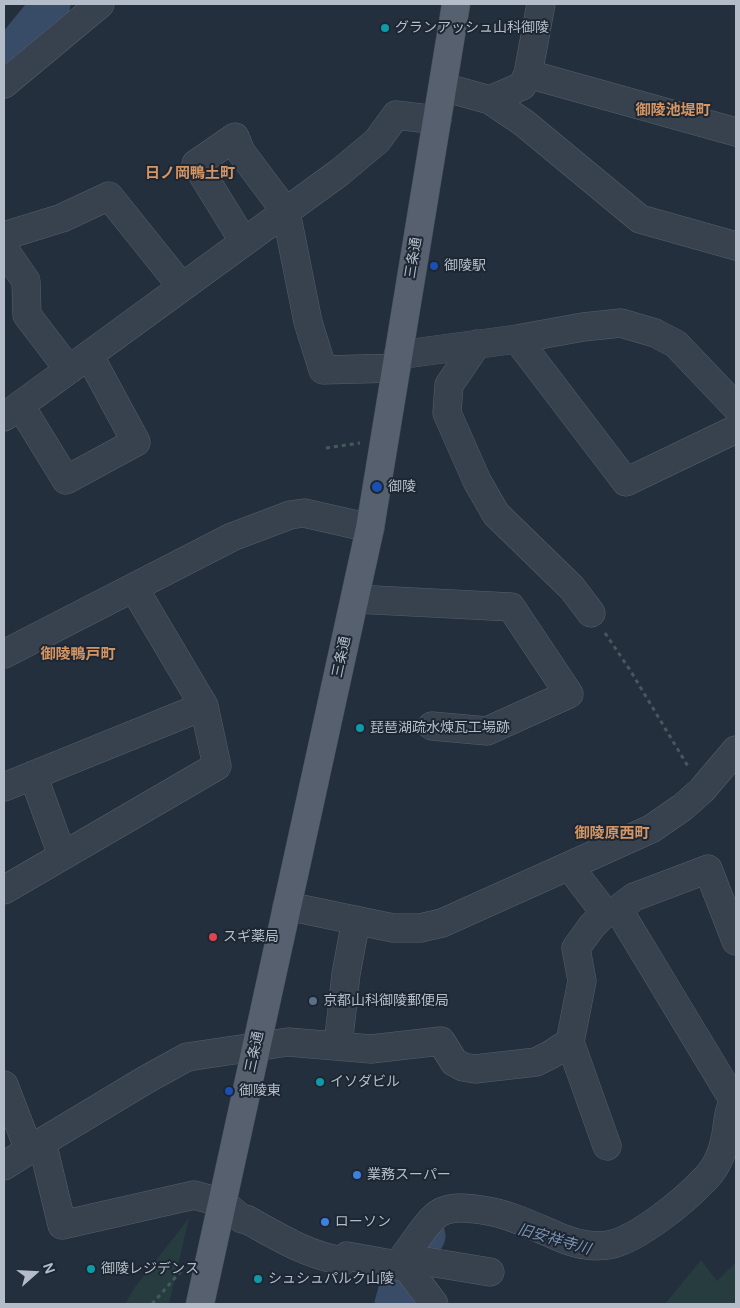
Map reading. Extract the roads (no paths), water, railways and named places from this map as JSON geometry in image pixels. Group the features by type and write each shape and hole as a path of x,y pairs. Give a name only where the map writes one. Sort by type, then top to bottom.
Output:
{"main road":[{"name":"三条通","path":"200,1304 370,528 456,4"}],"street":[{"path":"4,84 100,4"},
{"path":"490,100 522,86 528,74 541,4"},
{"path":"528,74 736,132"},
{"path":"443,87 490,100 524,123 640,219 736,246"},
{"path":"4,249 26,280 27,315 79,362 136,442 66,480 12,411 79,362 182,288 340,172 376,141 396,115 437,120"},
{"path":"244,242 196,164 235,137 241,152 286,212 308,322 323,370 397,362 477,344 583,327 621,323 655,334 676,344 736,407"},
{"path":"4,236 62,218 109,196 182,288"},
{"path":"517,339 626,482 736,428"},
{"path":"477,344 450,385 447,413 477,480 496,514 572,588 591,613"},
{"path":"4,654 232,536 290,515 304,513 370,528"},
{"path":"4,890 217,766 204,706 134,588"},
{"path":"355,599 511,607 569,694 487,731 432,726"},
{"path":"4,787 204,706"},
{"path":"287,906 393,928 420,928 442,923 651,829 683,807 702,790 736,750"},
{"path":"33,775 62,855"},
{"path":"407,1261 433,1218 447,1210 462,1207 518,1219 576,1242 603,1245 618,1242 655,1221 691,1193 728,1159 735,1100 612,912 568,866"},
{"path":"607,1146 570,1042 582,981 576,948 592,926 634,898 708,869 736,941"},
{"path":"338,1046 346,974 356,920"},
{"path":"4,1166 147,1079 187,1058 288,1042 371,1048 441,1041 454,1062 463,1067 475,1069 536,1062 550,1056 570,1042"},
{"path":"4,1085 35,1146 62,1225 194,1196 223,1203 242,1219 301,1249 337,1260 343,1261 347,1256 423,1261 490,1272"},
{"path":"407,1261 434,1304"}],"waterway":[{"path":"4,59 51,4"},
{"name":"旧安祥寺川","path":"394,1304 405,1265 426,1236"}],"place":[{"name":"グランアッシュ山科御陵","path":"385,28"},
{"name":"御陵駅","path":"434,266"},
{"name":"御陵","path":"377,487"},
{"name":"琵琶湖疏水煉瓦工場跡","path":"360,728"},
{"name":"スギ薬局","path":"213,937"},
{"name":"京都山科御陵郵便局","path":"313,1001"},
{"name":"イソダビル","path":"320,1082"},
{"name":"御陵東","path":"229,1091"},
{"name":"業務スーパー","path":"357,1175"},
{"name":"ローソン","path":"325,1222"},
{"name":"御陵レジデンス","path":"91,1269"},
{"name":"シュシュパルク山陵","path":"258,1279"}],"district":[{"name":"御陵池堤町","path":"673,111"},
{"name":"日ノ岡鴨土町","path":"190,174"},
{"name":"御陵鴨戸町","path":"78,655"},
{"name":"御陵原西町","path":"612,834"}]}
